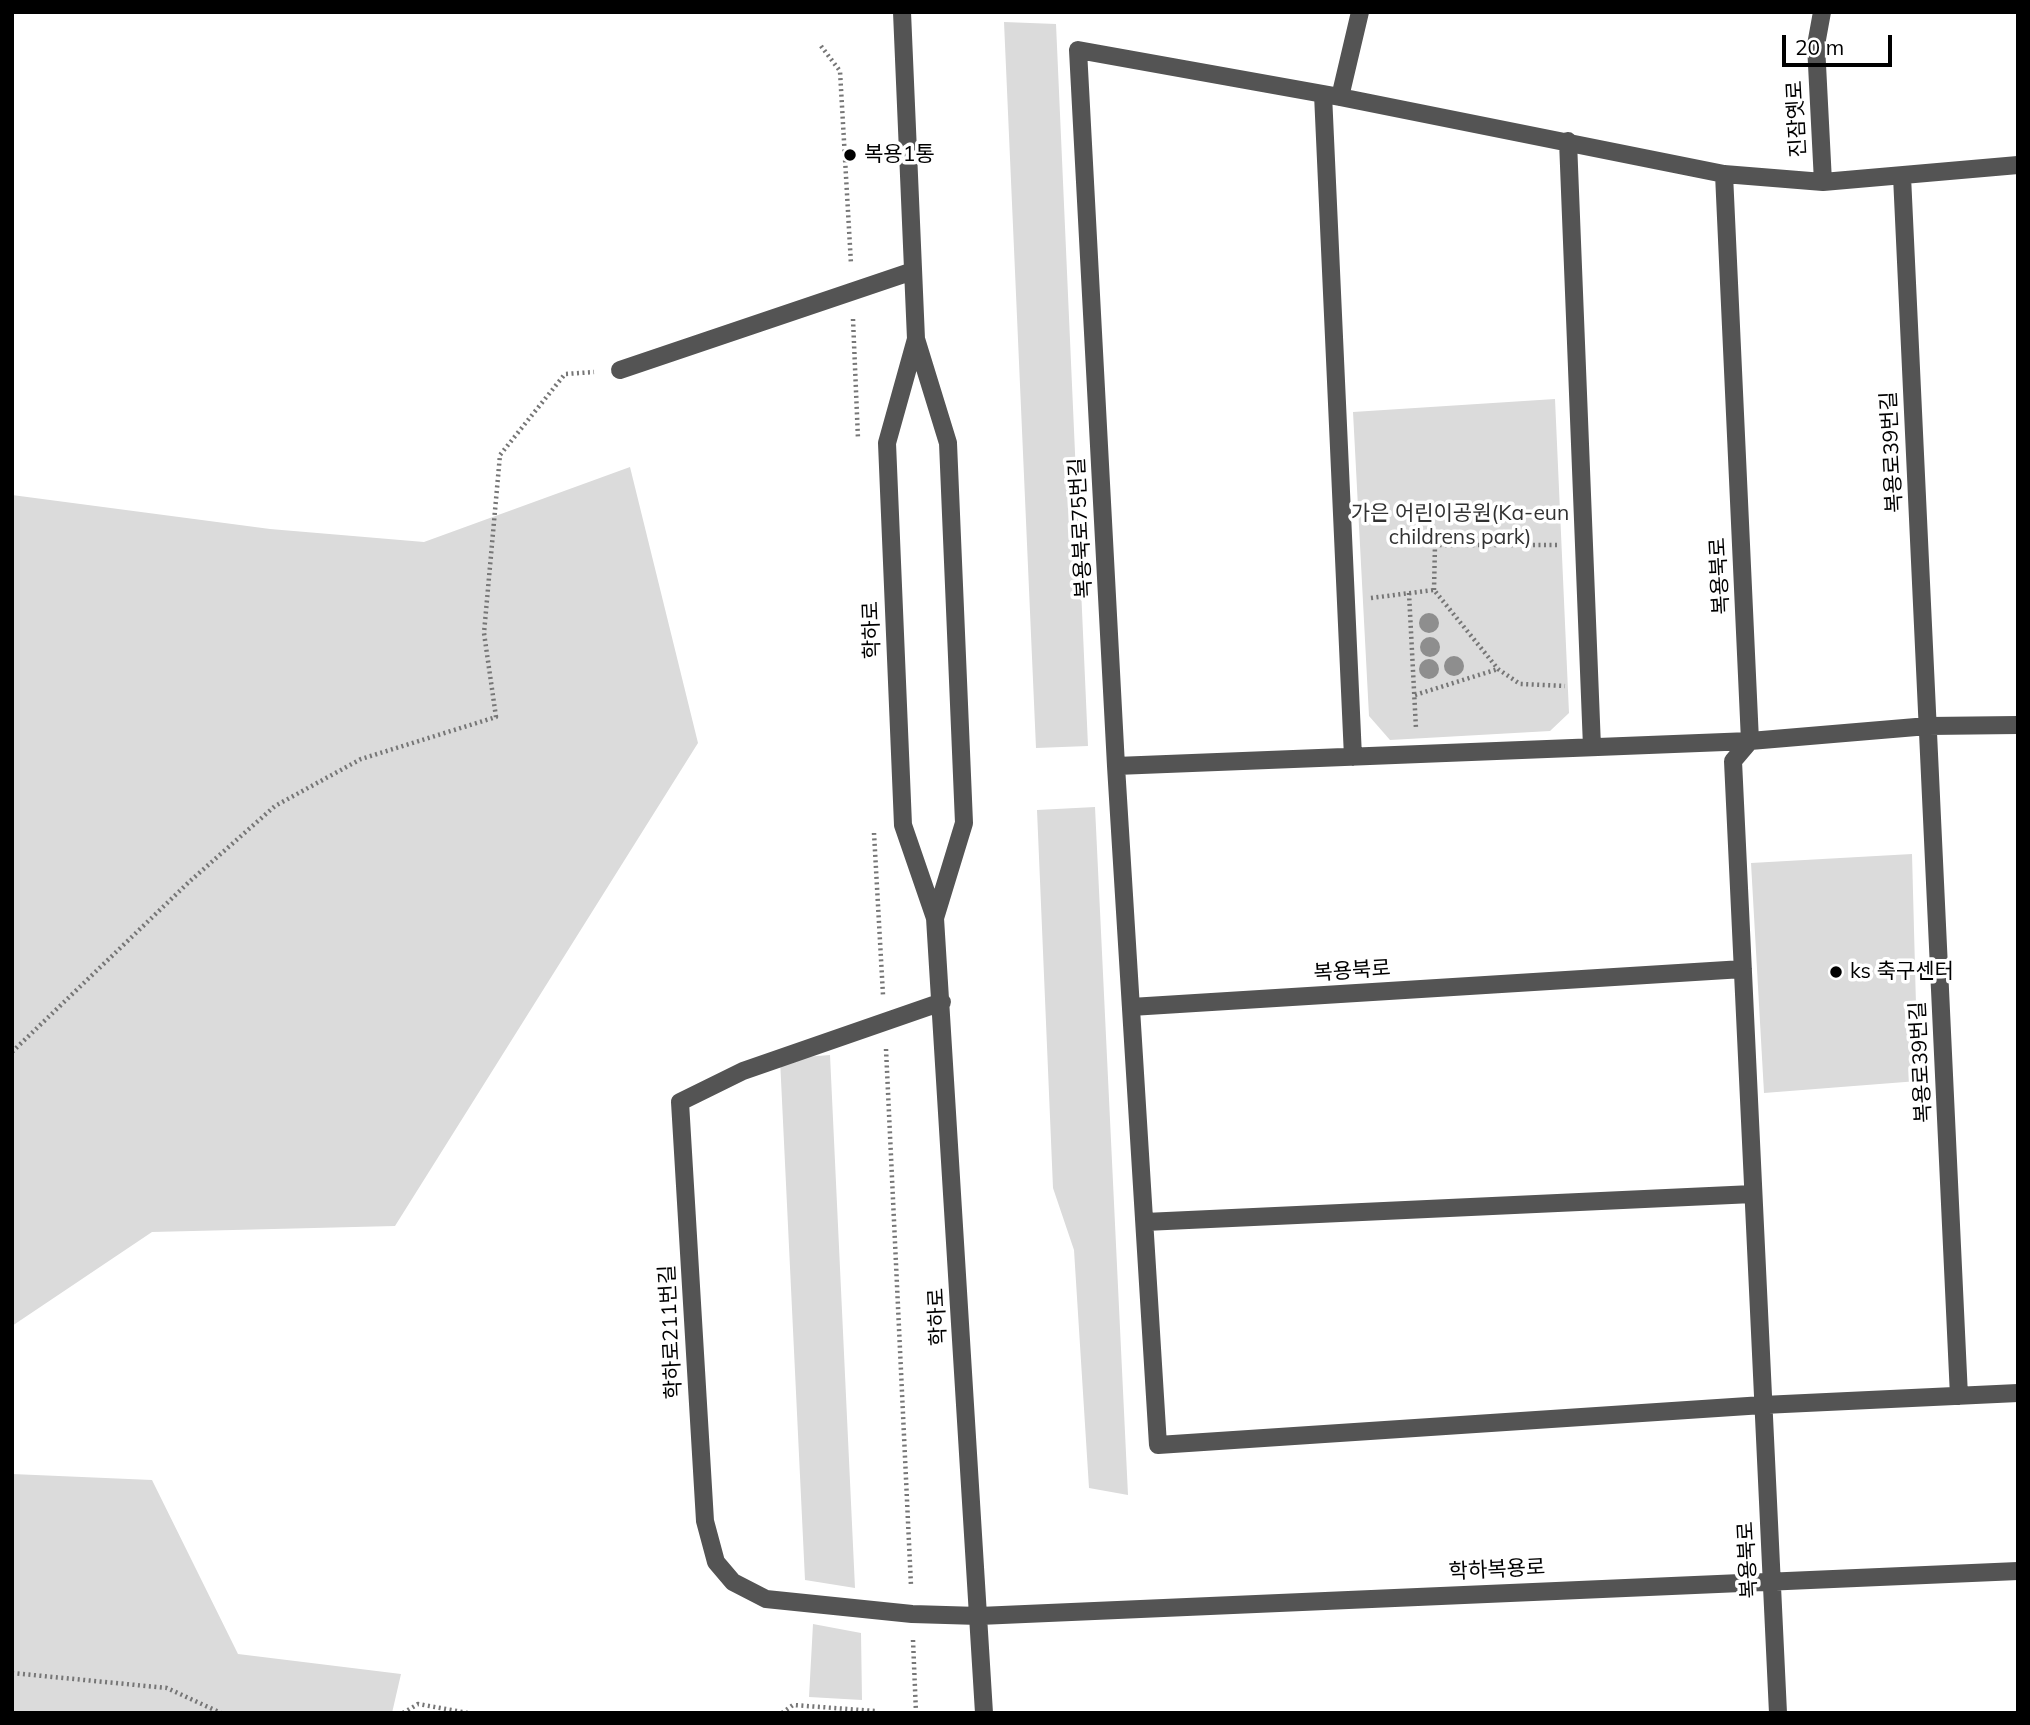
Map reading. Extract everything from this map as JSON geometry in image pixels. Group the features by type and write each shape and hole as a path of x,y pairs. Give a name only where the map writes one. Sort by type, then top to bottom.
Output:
{"street":[{"name":"학하로","path":"902,12 916,339 948,443 964,824 935,918"},
{"name":"진잠옛로","path":"1822,12 1816,45 1823,182"},
{"path":"1353,757 1332,95 1354,13"},
{"name":"복용북로75번길","path":"1332,95 1078,50 1116,766 1158,1446 1763,1405"},
{"path":"1332,95 1724,174 1823,182 2018,165"},
{"path":"1568,141 1592,747"},
{"name":"복용북로","path":"1724,174 1750,741 1733,761 1778,1713"},
{"name":"복용로39번길","path":"1902,176 1959,1396"},
{"path":"620,370 913,271"},
{"name":"학하로","path":"916,339 887,443 903,825 935,918 984,1713"},
{"path":"1116,766 1750,741 1928,726 2018,725"},
{"name":"복용북로","path":"1131,1007 1743,969"},
{"name":"학하로211번길","path":"942,1002 743,1072 680,1102 704,1507 716,1562 733,1582 766,1598 912,1614 979,1616"},
{"path":"1144,1222 1753,1194"},
{"path":"1763,1405 2018,1393"},
{"name":"학하복용로","path":"979,1616 2018,1571"}],"path":[{"path":"821,46 840,71 851,271"},
{"path":"12,1052 189,882 275,806 361,758 496,717 484,633 500,455 565,374 620,370"},
{"path":"1565,545 1435,545 1434,590 1498,669 1520,684 1573,686"},
{"path":"1363,598 1434,590"},
{"path":"1409,593 1416,741"},
{"path":"1415,695 1498,669"},
{"path":"886,1061 909,1507"},
{"path":"12,1673 167,1689 221,1713"},
{"path":"403,1713 418,1704 468,1713"},
{"path":"782,1713 793,1705 875,1711"}],"green space":[{"path":"1004,22 1056,24 1088,746 1036,748"},
{"name":"가은 어린이공원(Ka-eun childrens park)","path":"1555,399 1569,713 1550,731 1390,740 1369,716 1353,412"},
{"path":"630,467 698,743 395,1226 152,1232 12,1326 12,495 270,529 424,542"},
{"path":"1095,807 1128,1495 1089,1488 1074,1250 1053,1188 1037,810"},
{"name":"ks 축구센터","path":"1912,854 1918,1081 1764,1093 1751,863"},
{"path":"830,1055 855,1588 805,1580 780,1059"},
{"path":"12,1474 152,1480 238,1654 401,1674 392,1713 12,1713"},
{"path":"813,1624 861,1633 862,1700 809,1697"}],"place":[{"name":"복용1통","path":"850,155"},
{"name":"ks 축구센터","path":"1836,972"}]}
